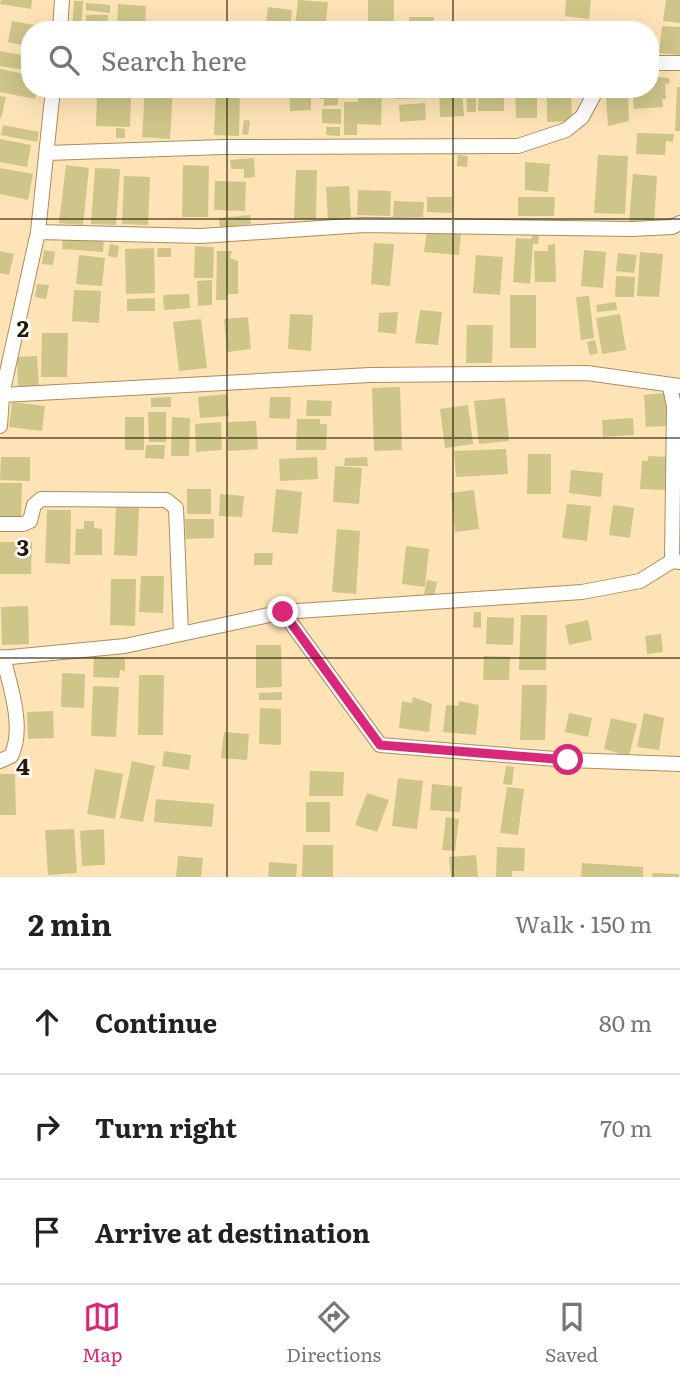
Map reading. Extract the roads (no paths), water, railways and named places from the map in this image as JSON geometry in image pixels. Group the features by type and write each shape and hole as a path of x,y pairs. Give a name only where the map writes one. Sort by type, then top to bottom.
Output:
{"street":[{"path":"61,21 62,0"},
{"path":"659,63 680,63"},
{"path":"0,426 2,395 38,232 52,98"},
{"path":"47,153 223,147 519,146 566,130 582,117 592,98"},
{"path":"38,232 169,237 364,225 632,229 680,223"},
{"path":"0,761 11,756 17,745 11,690 1,658 125,646 283,612 582,592 640,581 676,561 675,386 587,373 370,375 2,395"},
{"path":"0,524 23,524 30,521 34,505 41,499 166,500 176,508 181,633"},
{"path":"283,612 380,745 568,760 680,764"}]}
